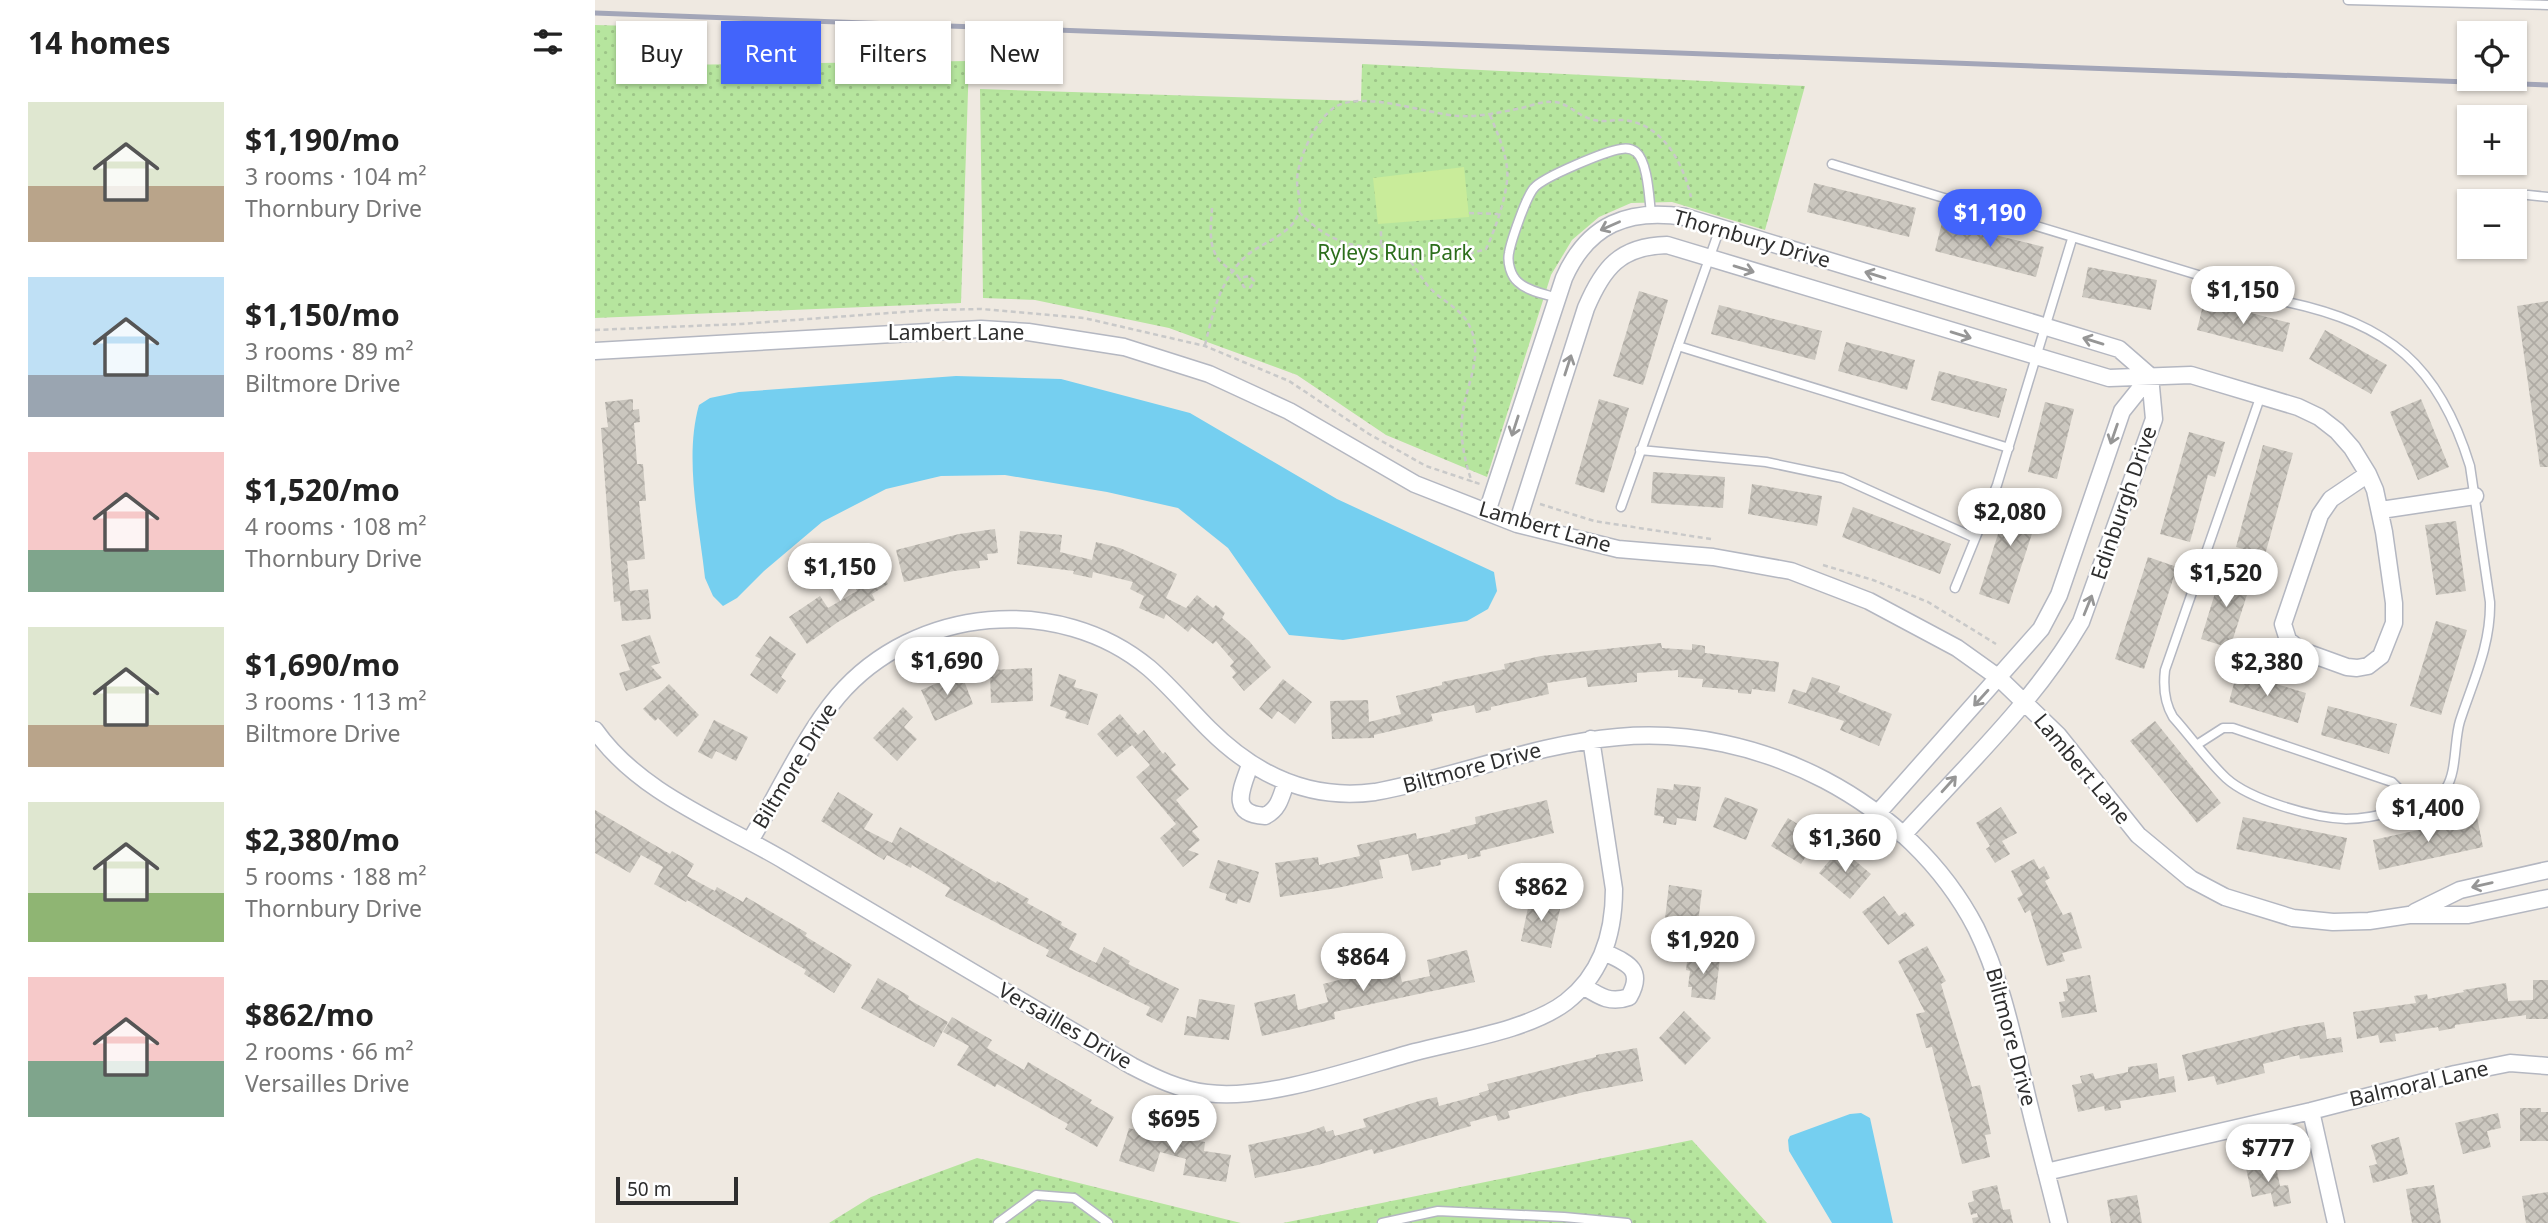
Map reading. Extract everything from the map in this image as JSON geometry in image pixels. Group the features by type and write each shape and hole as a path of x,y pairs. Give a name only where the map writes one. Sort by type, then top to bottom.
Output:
{"street":[{"name":"Thornbury Drive","path":"1487,512 1572,260 1596,232 1613,223 1651,213 1685,217 2119,349 2150,376"},
{"name":"Thornbury Drive","path":"1517,524 1586,308 1597,282 1612,264 1629,252 1646,246 1667,245 2109,378 2191,375 2298,407 2319,417 2337,431 2352,448 2368,474 2381,510 2395,615 2381,656 2368,666 2357,668 2299,650 2288,640 2283,624 2320,515 2332,499 2368,474"},
{"name":"Lambert Lane","path":"595,351 971,329 1028,332 1091,341 1146,354 1220,379 1289,411 1415,484 1517,524 1618,549 1713,557 1791,571 1869,601 1957,648 1999,678 2058,735 2138,835 2191,879 2225,897 2293,918 2333,922 2369,921 2409,915 2468,915 2548,898"},
{"name":"Edinburgh Drive","path":"1877,814 2041,629 2051,611 2122,411 2150,376"},
{"name":"Edinburgh Drive","path":"1903,835 2024,702 2070,640 2089,604 2154,419 2150,376"},
{"path":"2381,510 2475,496"},
{"name":"Biltmore Drive","path":"750,841 820,721 839,695 863,672 920,637 952,626 985,620 1019,618 1047,621 1077,628 1105,639 1148,667 1209,729 1250,765 1308,789 1354,795 1375,792 1557,746 1591,740 1658,735 1729,744 1794,764 1877,814 1903,835 1953,892 1975,927 1990,961 2011,1026 2059,1223"},
{"name":"Versailles Drive","path":"595,730 618,759 645,780 1132,1066 1154,1078 1207,1093 1259,1092 1288,1086 1527,1023 1567,1001 1583,986 1604,952 1614,913 1614,888 1591,740"},
{"path":"1250,765 1240,798 1247,813 1265,816 1273,812 1286,782"},
{"name":"Lambert Lane","path":"2409,915 2460,890 2548,870"},
{"path":"1583,986 1612,1001 1629,997 1636,978 1633,970 1627,963 1604,952"},
{"name":"Balmoral Lane","path":"2046,1172 2311,1111 2455,1074 2510,1063 2548,1066"},
{"path":"2311,1111 2336,1223"}],"lane":[{"path":"2348,0 2548,5"},
{"path":"1557,298 1520,285 1511,275 1508,254 1534,188 1545,180 1609,152 1623,148 1633,150 1639,154 1645,170 1651,213"},
{"path":"1832,164 2072,239 2287,302 2323,310 2366,328 2407,356 2438,391 2464,445 2475,496 2490,602 2489,635 2460,722 2447,787 2439,797 2368,817 2346,819 2327,817 2266,800 2244,791 2226,777 2173,718 2168,708 2163,686 2165,670 2261,395"},
{"path":"2528,195 2548,197"},
{"path":"1621,507 1720,228"},
{"path":"1955,588 1997,485 2072,239"},
{"path":"1678,346 2009,448"},
{"path":"1640,450 1766,462 1842,478 1975,538"},
{"path":"2198,744 2223,728 2233,728 2392,782 2401,791 2409,807"},
{"path":"998,1223 1036,1195 1075,1198 1108,1223"},
{"path":"1382,1223 1438,1211 1627,1223"}],"path":[{"path":"1205,346 1217,297 1234,270 1243,258 1290,226 1299,212 1297,179 1300,158 1328,113 1336,106 1362,101 1459,116 1490,115 1554,102 1589,119 1606,122 1623,120 1645,126 1674,152 1685,174 1691,197"},
{"path":"1469,254 1486,250 1506,190 1508,172 1504,152 1490,115"},
{"path":"1212,208 1210,238 1214,251 1222,264 1234,270 1239,278"},
{"path":"1299,212 1311,225 1331,237 1363,248 1381,246 1397,250 1419,269 1428,285 1467,322 1474,340 1476,358 1462,418 1461,439 1472,482"},
{"path":"1469,213 1498,214"},
{"path":"1381,228 1381,246"}],"green space":[{"path":"595,25 616,26 616,84 707,84 707,65 721,64 721,84 821,84 821,63 835,63 835,84 951,84 951,61 965,61 965,84 968,84 961,303 595,318"},
{"name":"Ryleys Run Park","path":"1362,64 1805,86 1765,230 1672,202 1631,203 1599,217 1572,240 1551,275 1487,477 1386,435 1297,375 1169,328 1035,300 983,298 980,89 1361,101"},
{"path":"1464,167 1469,217 1378,224 1373,178"},
{"path":"1692,1140 1767,1223 1283,1223"},
{"path":"977,1158 1241,1223 829,1223 871,1197"}],"water":[{"path":"956,376 1061,379 1190,413 1337,499 1494,572 1497,591 1488,609 1467,621 1343,640 1289,635 1228,548 1178,508 1107,492 1005,475 941,476 886,489 822,522 764,571 737,598 723,606 713,596 705,578 694,491 693,447 699,405 710,398 739,392"},
{"path":"1861,1113 1870,1118 1893,1223 1832,1223 1789,1151 1790,1136 1850,1114"}],"building":[{"path":"1814,183 1916,208 1909,237 1807,212"},
{"path":"1942,222 2044,247 2036,277 1935,251"},
{"path":"2088,267 2157,280 2151,310 2082,297"},
{"path":"1639,291 1668,300 1643,385 1613,376"},
{"path":"2204,301 2290,323 2283,352 2197,330"},
{"path":"2548,301 2548,467 2540,467 2517,306"},
{"path":"1719,305 1822,331 1815,360 1711,334"},
{"path":"2325,330 2387,365 2371,394 2309,359"},
{"path":"1846,342 1915,360 1907,390 1838,371"},
{"path":"1939,371 2007,389 1999,418 1931,400"},
{"path":"633,399 633,410 639,409 640,422 634,423 637,464 643,464 646,501 639,501 645,559 627,561 630,591 648,589 651,619 622,621 620,601 614,602 601,428 608,427 605,402"},
{"path":"1599,399 1629,408 1604,493 1575,484"},
{"path":"2421,399 2449,467 2418,480 2390,412"},
{"path":"2045,402 2074,409 2057,479 2028,472"},
{"path":"2189,432 2225,442 2215,477 2208,475 2190,542 2160,534"},
{"path":"2263,445 2293,453 2265,555 2236,547"},
{"path":"1653,472 1725,477 1723,508 1651,503"},
{"path":"1752,484 1822,496 1817,526 1748,514"},
{"path":"2011,493 2042,503 2009,604 1979,594"},
{"path":"1853,507 1951,544 1940,574 1842,537"},
{"path":"2456,521 2466,591 2436,595 2425,525"},
{"path":"995,529 998,553 987,554 988,560 979,561 980,568 904,582 896,550 959,534"},
{"path":"1020,531 1062,535 1060,552 1092,560 1096,542 1120,548 1177,574 1166,598 1186,608 1197,595 1213,608 1216,605 1225,613 1222,618 1249,641 1271,667 1244,691 1232,677 1236,673 1230,666 1234,662 1216,641 1213,644 1192,627 1188,632 1166,614 1164,619 1139,608 1144,596 1130,589 1133,582 1093,572 1092,578 1073,574 1074,571 1017,564"},
{"path":"2148,557 2177,567 2144,669 2115,659"},
{"path":"873,558 888,584 872,594 875,600 807,644 789,617 820,596 828,608 857,591 847,574"},
{"path":"2222,570 2252,579 2230,648 2201,639"},
{"path":"2436,621 2467,630 2441,715 2410,706"},
{"path":"650,635 660,663 651,666 662,678 626,691 619,673 630,670 621,645"},
{"path":"770,636 796,654 781,677 786,681 777,694 750,675 761,659 755,656"},
{"path":"1661,643 1662,648 1692,650 1692,644 1705,646 1705,653 1779,662 1775,692 1752,689 1751,694 1738,693 1738,690 1702,687 1703,679 1678,677 1678,670 1637,673 1637,682 1588,687 1586,677 1547,683 1549,694 1491,707 1491,710 1476,713 1474,705 1431,714 1433,721 1374,735 1374,738 1332,739 1330,701 1368,700 1369,722 1401,714 1396,696 1442,685 1442,682 1505,669 1504,664 1541,656"},
{"path":"1032,668 1033,701 991,703 990,670"},
{"path":"2237,672 2306,693 2298,723 2229,702"},
{"path":"961,673 973,704 935,721 921,690"},
{"path":"1059,674 1076,680 1074,687 1098,694 1088,725 1065,718 1067,712 1050,706"},
{"path":"1812,677 1840,686 1838,692 1892,714 1879,746 1840,730 1844,721 1788,703 1793,689 1806,693"},
{"path":"1283,679 1312,702 1295,724 1278,711 1272,719 1259,709"},
{"path":"669,684 699,715 677,737 658,718 655,721 643,709"},
{"path":"2328,706 2397,724 2389,754 2321,735"},
{"path":"903,707 913,717 904,727 917,739 897,761 873,738"},
{"path":"1120,714 1138,735 1144,730 1163,754 1165,752 1176,765 1171,769 1189,789 1176,800 1198,827 1192,831 1200,840 1188,850 1199,854 1183,867 1160,838 1176,824 1136,777 1150,765 1132,745 1117,757 1097,734"},
{"path":"714,720 748,737 736,761 716,751 712,759 698,752"},
{"path":"2155,721 2221,803 2197,823 2130,741"},
{"path":"1674,784 1701,787 1696,821 1677,818 1676,825 1663,823 1664,817 1654,815 1657,788 1673,790"},
{"path":"838,792 873,814 864,829 892,843 900,827 996,883 997,881 1029,899 1027,903 1062,922 1061,925 1077,934 1069,949 1096,963 1104,947 1130,961 1128,964 1179,989 1162,1023 1146,1015 1150,1007 1046,956 1049,950 945,896 950,888 912,865 911,868 887,855 884,860 821,821"},
{"path":"1725,797 1758,809 1746,840 1713,827"},
{"path":"1547,800 1554,833 1480,851 1481,856 1468,859 1467,854 1440,860 1441,865 1412,871 1408,854 1379,860 1383,878 1280,897 1275,863 1318,857 1319,865 1360,856 1357,845 1416,833 1417,839 1450,832 1476,824 1475,817"},
{"path":"2001,807 2017,833 2002,841 2010,854 1995,863 1986,849 1990,846 1976,823"},
{"path":"595,810 670,854 672,851 694,864 687,876 715,891 717,887 743,902 746,897 807,933 805,936 852,965 834,993 804,974 806,970 687,900 686,902 654,884 663,867 641,855 630,873 595,853"},
{"path":"2243,817 2347,838 2340,870 2236,849"},
{"path":"2477,817 2483,847 2379,870 2373,840"},
{"path":"1788,818 1818,837 1801,864 1771,846"},
{"path":"1840,848 1871,874 1850,899 1819,873"},
{"path":"2034,859 2039,869 2044,866 2050,878 2045,881 2063,915 2071,912 2082,948 2062,953 2065,961 2047,966 2030,910 2025,913 2017,898 2023,895 2011,871"},
{"path":"1218,860 1259,872 1250,903 1238,899 1237,904 1225,900 1227,894 1209,888"},
{"path":"1669,885 1702,890 1697,931 1664,927"},
{"path":"1884,896 1899,916 1905,912 1915,925 1888,945 1862,912"},
{"path":"1530,898 1561,905 1551,948 1521,941"},
{"path":"1927,946 1946,981 1941,984 1972,1087 1980,1085 1991,1134 1985,1135 1990,1157 1962,1164 1932,1047 1926,1048 1916,1014 1925,1012 1898,961"},
{"path":"1467,950 1475,982 1334,1012 1335,1019 1262,1036 1254,1003 1295,994 1298,1010 1328,1002 1323,984 1398,965 1402,982 1430,976 1427,960"},
{"path":"1688,954 1720,958 1715,1000 1691,997 1692,987 1688,987 1690,971 1686,970"},
{"path":"2090,975 2097,1012 2062,1018 2059,1002 2065,1001 2063,992 2068,991 2066,979"},
{"path":"878,978 948,1022 934,1047 861,1008"},
{"path":"2533,980 2548,980 2548,1019 2526,1019 2526,1015 2455,1025 2455,1028 2439,1031 2438,1027 2395,1034 2396,1041 2380,1043 2378,1035 2357,1039 2353,1012 2416,1003 2414,996 2427,994 2428,999 2506,983 2508,1001 2533,1000"},
{"path":"1199,999 1235,1005 1229,1040 1184,1035 1187,1016 1196,1018"},
{"path":"1684,1011 1711,1038 1685,1065 1659,1038"},
{"path":"952,1017 992,1040 987,1048 1024,1070 1028,1062 1092,1100 1090,1103 1114,1117 1097,1147 1065,1129 1068,1124 957,1065 969,1046 943,1032"},
{"path":"2324,1022 2327,1039 2341,1037 2343,1052 2300,1059 2299,1055 2263,1064 2265,1073 2217,1085 2214,1076 2188,1081 2182,1055"},
{"path":"1637,1048 1643,1081 1508,1111 1510,1118 1498,1121 1496,1115 1470,1122 1471,1126 1374,1154 1372,1149 1318,1165 1255,1178 1248,1145 1324,1126 1326,1132 1333,1130 1335,1136 1366,1127 1363,1119 1419,1101 1437,1097 1439,1106 1480,1095 1479,1093 1489,1090 1487,1084 1596,1055"},
{"path":"2157,1063 2159,1079 2174,1076 2176,1092 2120,1101 2121,1108 2105,1111 2104,1106 2078,1112 2072,1085 2082,1083 2080,1076 2093,1073 2095,1079 2128,1072 2128,1067"},
{"path":"2520,1108 2541,1108 2541,1112 2548,1112 2548,1141 2520,1141"},
{"path":"2498,1113 2501,1128 2487,1131 2491,1147 2463,1154 2455,1123"},
{"path":"1129,1128 1159,1137 1160,1132 1189,1141 1205,1142 1204,1151 1231,1155 1226,1182 1183,1175 1186,1159 1160,1152 1154,1172 1119,1161"},
{"path":"2399,1137 2408,1174 2373,1183 2369,1166 2377,1164 2371,1145"},
{"path":"2275,1162 2280,1186 2288,1185 2291,1203 2274,1207 2271,1193 2252,1197 2246,1168"},
{"path":"1997,1185 2003,1210 2010,1209 2013,1223 1973,1223 1972,1218 1978,1217 1977,1213 1971,1215 1968,1203 1974,1201 1972,1191"},
{"path":"2434,1185 2441,1223 2412,1223 2406,1189"},
{"path":"2548,1192 2548,1223 2526,1223 2522,1196"},
{"path":"2137,1195 2142,1223 2111,1223 2107,1200"}],"railway":[{"path":"595,13 2548,85"}]}
